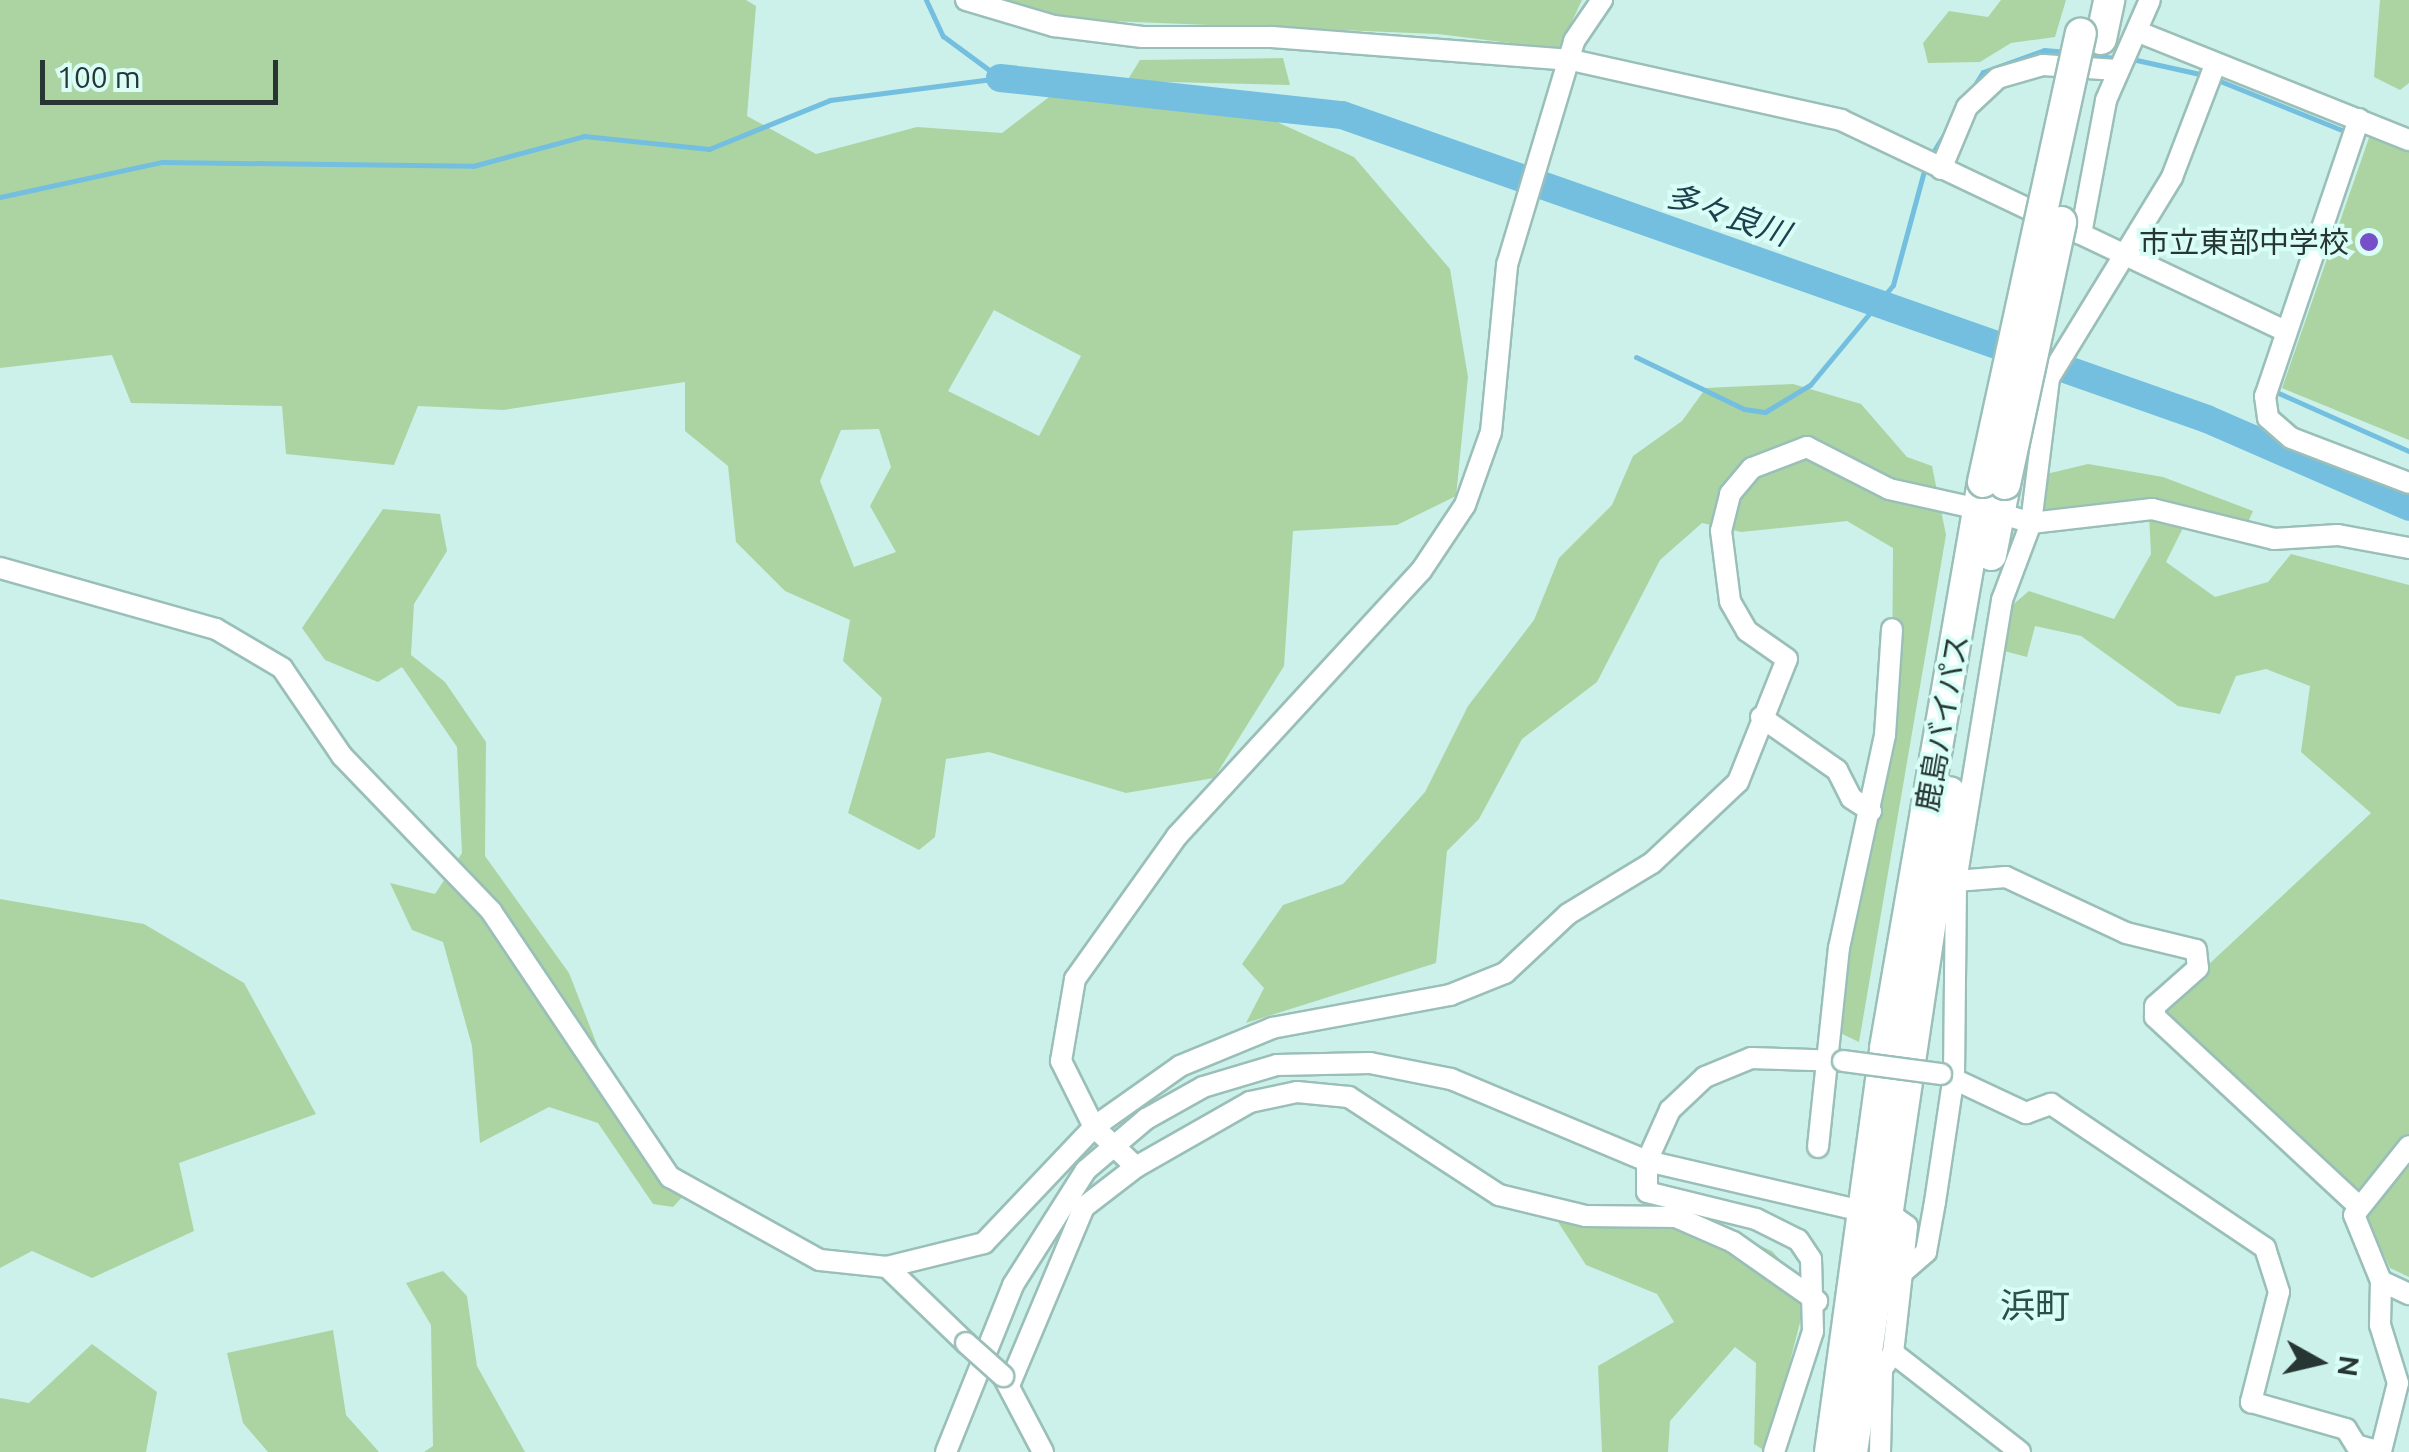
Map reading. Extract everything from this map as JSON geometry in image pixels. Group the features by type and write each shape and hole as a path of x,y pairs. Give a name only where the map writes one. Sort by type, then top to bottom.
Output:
{"highway":[{"name":"鹿島バイパス","path":"2088,0 2091,36"},
{"name":"鹿島バイパス","path":"1830,1452 1991,497 2091,36 2109,0"},
{"name":"鹿島バイパス","path":"1852,1452 1872,1213"}],"street":[{"path":"966,0 1054,26 1142,37 1272,37 1571,60 1841,120 2284,330"},
{"path":"1136,1167 1094,1127 1061,1061 1075,979 1177,836 1420,570 1465,505 1491,432 1498,319 1528,192 1576,34 1602,0"},
{"path":"2081,234 2117,70 2141,33 2150,0"},
{"path":"2141,33 2215,64 2354,132 2409,140"},
{"path":"1902,1274 1926,1252 1947,1074 1956,881 2002,600 2031,522 2050,378 2060,353 2172,177 2215,64"},
{"path":"1941,169 1967,107 1998,78 2043,65 2117,70"},
{"path":"2354,132 2284,330 2268,418 2291,438 2409,483"},
{"path":"0,568 216,629 282,668 331,743 491,911 670,1177 820,1260 887,1267 984,1243 1094,1127 1180,1066 1272,1028 1450,994 1505,973 1568,914 1652,863 1738,782 1787,659 1748,630 1730,601 1722,531 1730,494 1752,468 1807,447 1889,489 1991,497 2031,522 2152,509 2274,539 2338,535 2409,548"},
{"path":"1818,1147 1836,1060 1839,948 1870,810 1892,629"},
{"path":"1761,718 1837,770 1851,798 1870,810"},
{"path":"1774,1452 1817,1301 1798,1240 1756,1218 1655,1197 1643,1184 1647,1161 1670,1110 1705,1077 1750,1058 1836,1060 1947,1074 2026,1113 2052,1104 2266,1248 2279,1292 2251,1402 2346,1429 2356,1446 2381,1452 2398,1383 2380,1325 2381,1280 2355,1202 2155,1017 2155,1006 2198,968 2196,950 2126,934 2006,877 1956,881"},
{"path":"946,1452 1037,1240 1114,1145 1204,1087 1277,1065 1370,1063 1451,1079 1647,1161 1872,1213 1907,1226 1894,1353 1882,1369 1880,1452"},
{"path":"1006,1379 1084,1207 1136,1167 1250,1102 1297,1092 1350,1097 1499,1195 1585,1216 1676,1217 1732,1242 1817,1301"},
{"path":"2355,1202 2409,1146"},
{"path":"887,1267 1006,1379 1043,1452"},
{"path":"2381,1280 2409,1294"},
{"path":"1894,1353 2020,1452"}],"green space":[{"path":"0,0 746,0 756,6 747,116 816,154 917,127 1002,133 1057,91 1264,116 1354,157 1450,269 1468,377 1456,496 1397,525 1293,531 1284,666 1214,778 1126,793 989,752 946,759 935,837 919,850 848,813 882,698 843,661 850,620 785,591 736,542 728,466 685,431 685,382 503,410 418,406 394,465 286,454 282,406 131,403 112,355 0,368","holes":["994,310 1081,356 1039,436 948,391","879,429 891,467 870,506 896,552 854,567 820,481 841,430"]},
{"path":"979,0 1582,0 1559,49 1438,34 1009,17"},
{"path":"2001,0 2066,0 2055,37 2011,43 1980,62 1928,63 1923,43 1949,11 1988,17"},
{"path":"2380,0 2409,0 2409,83 2400,90 2374,77"},
{"path":"1283,58 1290,85 1127,81 1140,60"},
{"name":"市立東部中学校","path":"2370,135 2409,151 2409,440 2282,388"},
{"path":"1793,384 1861,404 1907,457 1932,466 1946,535 1859,1042 1838,1032 1832,946 1892,692 1893,548 1847,521 1741,532 1702,523 1660,560 1597,682 1522,739 1479,819 1447,851 1436,963 1246,1023 1264,988 1242,964 1283,905 1343,884 1425,792 1468,706 1534,620 1559,558 1612,505 1633,456 1682,421 1706,388"},
{"path":"2088,464 2163,477 2253,511 2246,527 2192,510 2166,562 2215,597 2268,582 2291,554 2409,585 2409,1277 2390,1268 2353,1191 2164,1018 2164,1006 2371,813 2301,752 2310,686 2266,669 2236,676 2220,714 2178,706 2081,636 2035,626 2027,657 2004,651 2010,607 2029,591 2114,619 2151,554 2149,514 2059,521 2024,508 2030,478"},
{"path":"383,509 440,514 447,551 414,604 411,655 445,682 486,742 485,856 569,973 614,1088 683,1176 685,1194 673,1207 653,1204 598,1123 549,1107 480,1143 472,1046 443,942 412,930 390,883 435,894 462,853 457,747 402,667 378,682 325,660 302,628"},
{"path":"0,899 144,924 244,983 316,1114 179,1163 194,1231 92,1278 32,1251 0,1268"},
{"path":"1625,1207 1689,1214 1772,1251 1808,1291 1767,1452 1754,1444 1756,1363 1735,1347 1670,1421 1668,1452 1602,1452 1598,1366 1674,1322 1657,1294 1586,1265 1558,1222"},
{"path":"443,1271 467,1296 477,1366 525,1452 424,1452 433,1446 431,1325 406,1283"},
{"path":"333,1330 346,1415 379,1452 268,1452 243,1423 227,1353"},
{"path":"92,1344 157,1392 146,1452 0,1452 0,1398 29,1403"}],"waterway":[{"path":"926,0 943,36 1000,78"},
{"path":"1930,157 1983,72 2044,50 2067,52"},
{"path":"2087,55 2116,58"},
{"path":"2132,59 2204,75"},
{"path":"0,197 162,162 473,166 584,136 709,149 830,100 1000,78"},
{"name":"多々良川","path":"1000,78 1342,115 2207,419 2409,507"},
{"path":"2215,79 2347,132"},
{"path":"1636,357 1744,409 1765,412 1810,385 1893,285 1925,167"},
{"path":"2274,391 2409,451"}],"place":[{"name":"市立東部中学校","path":"2369,242"}],"district":[{"name":"浜町","path":"2035,1305"}]}
